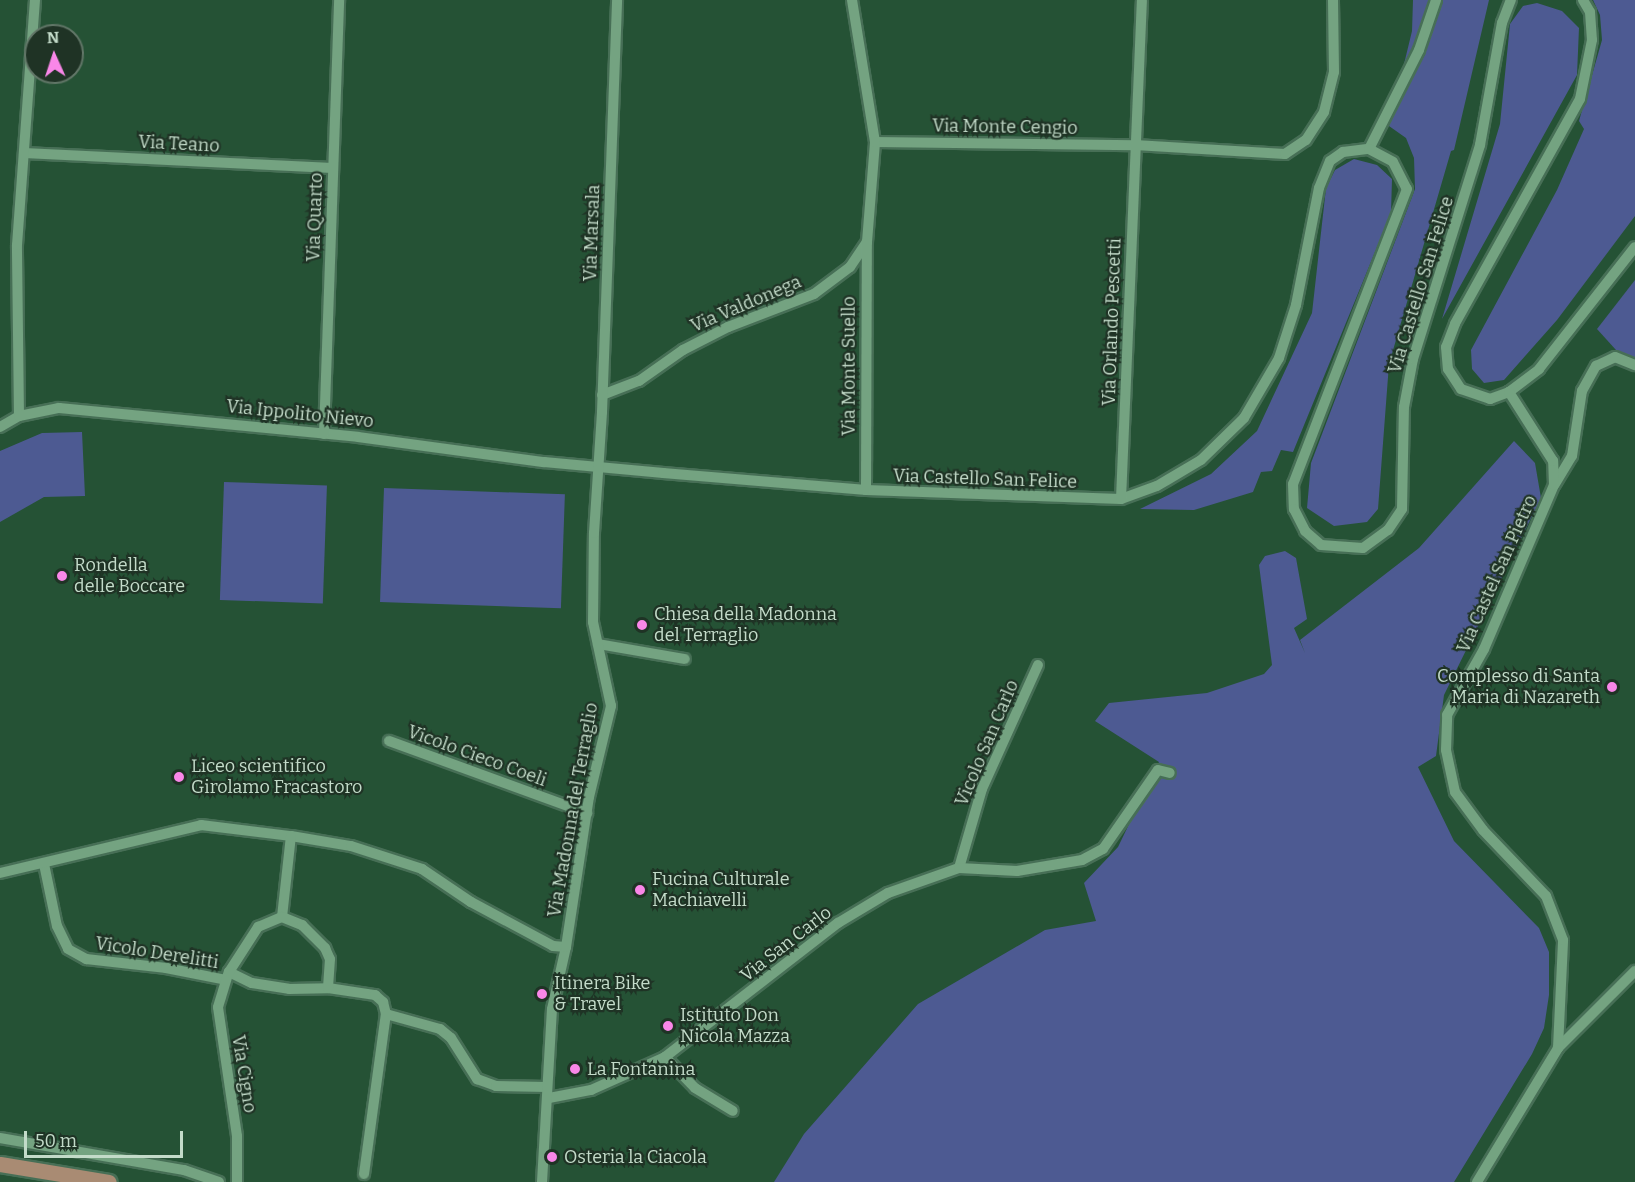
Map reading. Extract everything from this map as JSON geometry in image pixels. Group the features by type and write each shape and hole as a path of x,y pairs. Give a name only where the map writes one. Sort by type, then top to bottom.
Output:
{"main road":[{"path":"0,1164 109,1182"}],"street":[{"path":"19,416 17,245 35,0"},
{"name":"Via Quarto","path":"324,434 339,0"},
{"name":"Via Marsala","path":"598,467 603,395 617,0"},
{"path":"852,0 874,142 867,242"},
{"name":"Via Orlando Pescetti","path":"1121,499 1143,0"},
{"path":"1135,145 1285,154 1306,140 1324,112 1334,72 1333,0"},
{"path":"1369,149 1415,59 1436,0"},
{"name":"Via Castello San Felice","path":"598,467 866,490 1121,499 1156,486 1201,460 1244,418 1279,358 1296,304 1318,189 1330,161 1342,152 1369,149 1393,162 1407,189 1293,484 1294,509 1305,531 1322,545 1363,548 1388,530 1402,509 1406,476 1404,406 1413,358 1480,145 1502,23 1511,0"},
{"path":"1582,0 1590,12 1592,40 1580,99 1446,347 1448,369 1461,389 1490,399 1509,392 1539,369 1635,247"},
{"name":"Via Monte Cengio","path":"874,142 1135,145"},
{"name":"Via Teano","path":"24,153 333,168"},
{"name":"Via Valdonega","path":"603,395 639,381 683,350 728,327 814,294 850,267 867,242"},
{"name":"Via Monte Suello","path":"866,490 867,242"},
{"path":"1554,485 1572,456 1582,390 1596,366 1615,357 1635,365"},
{"name":"Via Castel San Pietro","path":"1477,1182 1558,1048 1563,940 1546,896 1483,830 1455,792 1446,750 1447,715 1484,649 1554,485 1553,461 1509,392"},
{"name":"Via Ippolito Nievo","path":"0,427 19,416 59,408 324,434 598,467"},
{"name":"Via Madonna del Terraglio","path":"542,1182 552,1009 566,947 587,813 609,716 608,676 598,644 593,610 598,467"},
{"path":"598,644 685,659"},
{"name":"Vicolo San Carlo","path":"959,868 982,789 1038,665"},
{"name":"Vicolo Cieco Coeli","path":"389,741 587,813"},
{"name":"Via San Carlo","path":"386,1014 440,1029 451,1038 477,1079 496,1086 548,1093 591,1090 665,1057 838,923 888,893 959,868 1017,871 1082,860 1103,849 1158,770 1170,773"},
{"path":"0,873 201,825 291,836 351,846 422,869 471,902 553,945 566,947"},
{"path":"291,836 282,917 318,939 330,959 328,988"},
{"name":"Vicolo Derelitti","path":"44,864 57,926 68,949 86,959 227,976"},
{"name":"Via Cigno","path":"237,1182 237,1136 218,1007 227,976 258,927 282,917"},
{"path":"1558,1048 1635,971"},
{"path":"227,976 261,984 328,988 375,995 383,1002 386,1014 364,1174"},
{"path":"665,1057 695,1088 733,1111"},
{"path":"0,1138 184,1170 219,1182"}],"shaded area":[{"path":"1413,0 1489,0 1454,150 1451,151 1389,364 1378,509 1367,522 1334,526 1307,508 1311,463 1415,189 1414,158 1406,138 1389,126 1412,31"},
{"path":"1593,0 1635,0 1635,216 1557,320 1504,380 1484,383 1472,369 1471,350 1557,190 1584,129 1579,121 1602,40 1600,15"},
{"path":"1537,3 1562,11 1579,28 1577,75 1442,319 1500,124 1510,24 1523,6"},
{"path":"1354,159 1377,165 1392,179 1391,213 1293,452 1281,450 1272,471 1261,472 1253,492 1194,510 1140,509 1211,474 1257,431 1312,313 1326,188 1335,170"},
{"path":"1635,280 1635,371 1597,329"},
{"path":"82,432 85,496 44,497 0,522 0,451 42,433"},
{"path":"1514,441 1535,463 1541,498 1444,695 1436,756 1418,767 1454,841 1539,928 1549,952 1549,995 1544,1028 1532,1054 1454,1182 774,1182 804,1134 918,1004 1045,930 1096,921 1084,883 1118,847 1159,762 1095,721 1109,703 1207,693 1264,674 1272,665 1259,565 1265,556 1285,551 1296,558 1307,619 1294,628 1305,653 1300,640 1419,548"},
{"path":"224,482 327,486 323,604 220,600"},
{"path":"384,488 565,494 561,608 380,602"}],"place":[{"name":"Rondella delle Boccare","path":"62,576"},
{"name":"Chiesa della Madonna del Terraglio","path":"642,625"},
{"name":"Complesso di Santa Maria di Nazareth","path":"1612,687"},
{"name":"Liceo scientifico Girolamo Fracastoro","path":"179,777"},
{"name":"Fucina Culturale Machiavelli","path":"640,890"},
{"name":"Itinera Bike & Travel","path":"542,994"},
{"name":"Istituto Don Nicola Mazza","path":"668,1026"},
{"name":"La Fontanina","path":"575,1069"},
{"name":"Osteria la Ciacola","path":"552,1157"}]}
